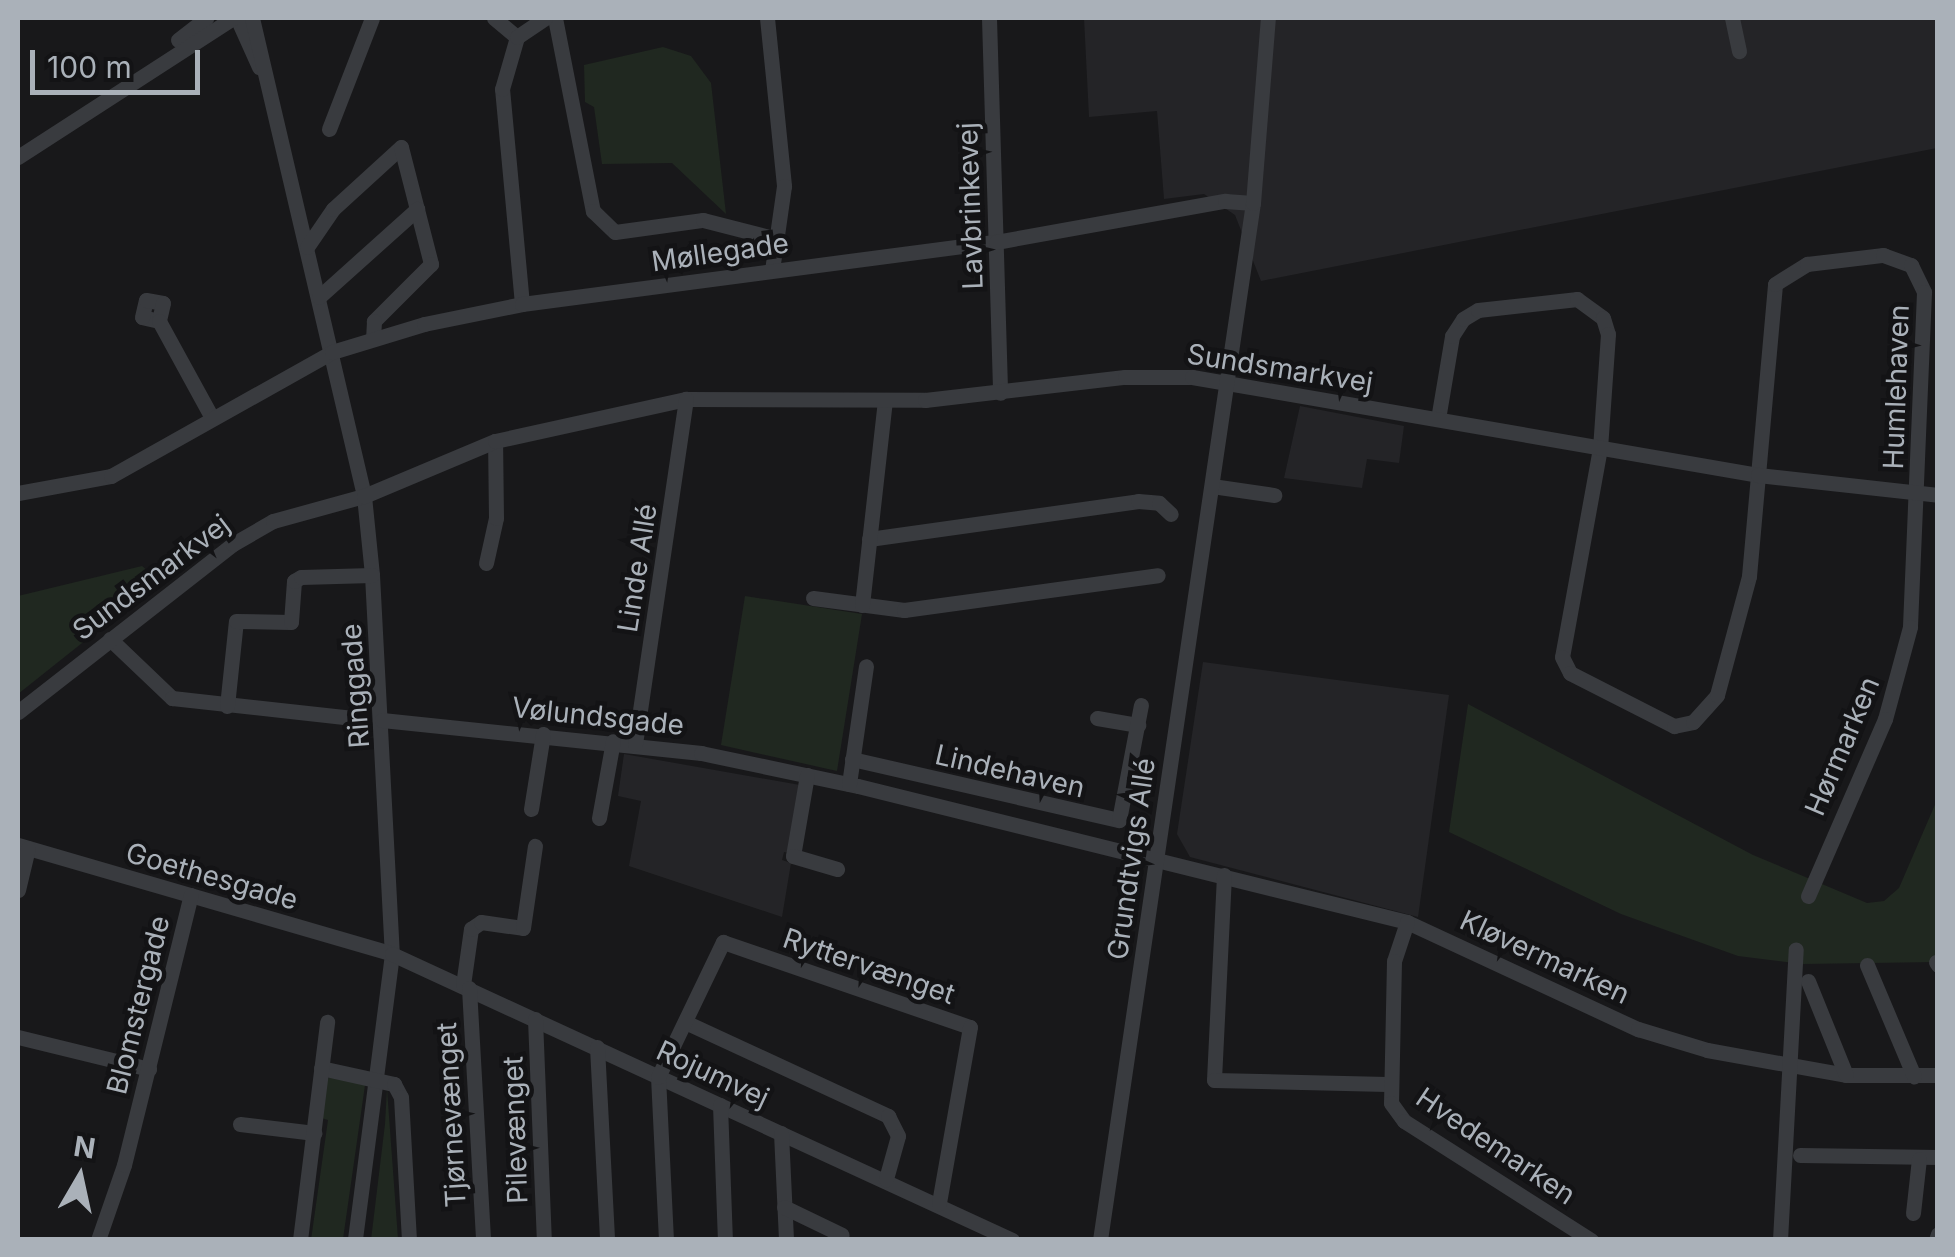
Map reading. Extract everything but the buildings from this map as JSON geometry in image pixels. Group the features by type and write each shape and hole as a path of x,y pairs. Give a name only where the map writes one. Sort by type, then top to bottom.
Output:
{"street":[{"path":"18,157 149,66 206,18"},
{"path":"149,66 235,18"},
{"name":"Ringgade","path":"235,18 268,89"},
{"name":"Ringgade","path":"252,18 364,496 372,575 392,954 355,1240"},
{"path":"329,128 372,18"},
{"path":"494,18 516,37"},
{"path":"522,304 502,88 516,37 544,18"},
{"path":"555,18 593,211 615,232 703,220 773,238"},
{"path":"767,18 784,186 773,238 772,270"},
{"name":"Lavbrinkevej","path":"989,18 1000,394"},
{"name":"Grundtvigs Allé","path":"1100,1240 1253,203 1268,18"},
{"path":"1732,18 1739,51"},
{"path":"307,247 332,209 401,147 431,264 374,321 373,339"},
{"name":"Møllegade","path":"18,493 112,476 332,352 522,304 996,242 1225,200 1253,203"},
{"path":"319,297 417,208"},
{"name":"Humlehaven","path":"1758,475 1775,284 1807,264 1884,255 1911,265 1924,292 1918,493"},
{"path":"1438,419 1452,336 1462,320 1478,310 1577,299 1604,318 1608,334 1600,448 1562,656 1570,673 1674,726 1706,711 1737,637 1758,475"},
{"path":"158,321 212,418"},
{"name":"Sundsmarkvej","path":"18,712 254,530 364,496 495,442 686,398 885,401 1000,394 1125,377 1228,380 1758,475 1938,495"},
{"name":"Linde Allé","path":"636,744 686,398"},
{"path":"862,605 885,401"},
{"path":"486,564 496,518 495,442"},
{"path":"1212,486 1274,495"},
{"name":"Hørmarken","path":"1808,896 1900,673 1917,579 1918,493"},
{"path":"870,539 1138,502 1159,502 1171,514"},
{"path":"227,706 236,621 291,622 294,581 301,577 372,575"},
{"path":"813,598 904,610 1158,575"},
{"path":"110,639 172,698 353,718"},
{"path":"849,784 866,666"},
{"name":"Lindehaven","path":"852,759 1119,820 1142,705"},
{"path":"1097,718 1138,725"},
{"name":"Vølundsgade","path":"382,720 636,744 808,775 1157,858"},
{"path":"530,809 543,734"},
{"path":"599,818 613,741"},
{"path":"808,775 792,856 837,870"},
{"name":"Tjørnevænget","path":"483,1240 466,987 471,929 481,922 523,928 534,846"},
{"path":"18,890 23,847"},
{"name":"Goethesgade","path":"23,847 392,954"},
{"name":"Kløvermarken","path":"1157,858 1407,922 1638,1028 1785,1068 1846,1075 1938,1075"},
{"name":"Hvedemarken","path":"1224,875 1214,1080 1387,1084"},
{"name":"Blomstergade","path":"98,1240 149,1068 191,896"},
{"name":"Hvedemarken","path":"1407,922 1394,961 1387,1084 1404,1121 1591,1240"},
{"name":"Ryttervænget","path":"658,1077 723,942 970,1027 938,1203"},
{"path":"1780,1240 1785,1068 1796,949"},
{"name":"Rojumvej","path":"392,954 1012,1240"},
{"path":"1867,965 1914,1076"},
{"path":"1808,981 1846,1075"},
{"name":"Pilevænget","path":"535,1019 544,1240"},
{"path":"300,1240 327,1022"},
{"path":"685,1022 888,1116 898,1136 886,1179"},
{"path":"18,1037 149,1068"},
{"path":"597,1046 607,1240"},
{"path":"321,1068 378,1076 394,1084 401,1097 409,1240"},
{"path":"658,1077 666,1240"},
{"path":"720,1105 726,1240"},
{"path":"240,1124 314,1132"},
{"path":"781,1133 786,1240"},
{"path":"1800,1155 1938,1157"},
{"path":"1913,1212 1919,1159"},
{"path":"784,1207 842,1235"}],"shaded area":[{"path":"1084,18 1937,18 1937,148 1261,281 1235,215 1204,194 1164,199 1157,111 1089,117"},
{"path":"663,47 691,56 711,83 726,214 672,163 602,164 594,107 585,102 584,65"},
{"path":"1300,406 1404,426 1399,463 1367,459 1362,488 1284,478"},
{"path":"142,566 160,581 18,694 18,596"},
{"path":"745,596 862,614 837,771 721,745"},
{"path":"1203,662 1449,695 1418,917 1190,857 1177,834"},
{"path":"1468,704 1753,855 1867,903 1884,901 1899,888 1937,800 1937,962 1803,964 1738,956 1621,914 1449,832"},
{"path":"624,754 800,785 790,853 784,852 782,860 791,863 782,917 629,866 641,801 618,796"},
{"path":"334,1076 365,1085 343,1239 311,1240 328,1120 318,1117 324,1080"},
{"path":"387,1089 398,1239 371,1240 385,1124"}]}
